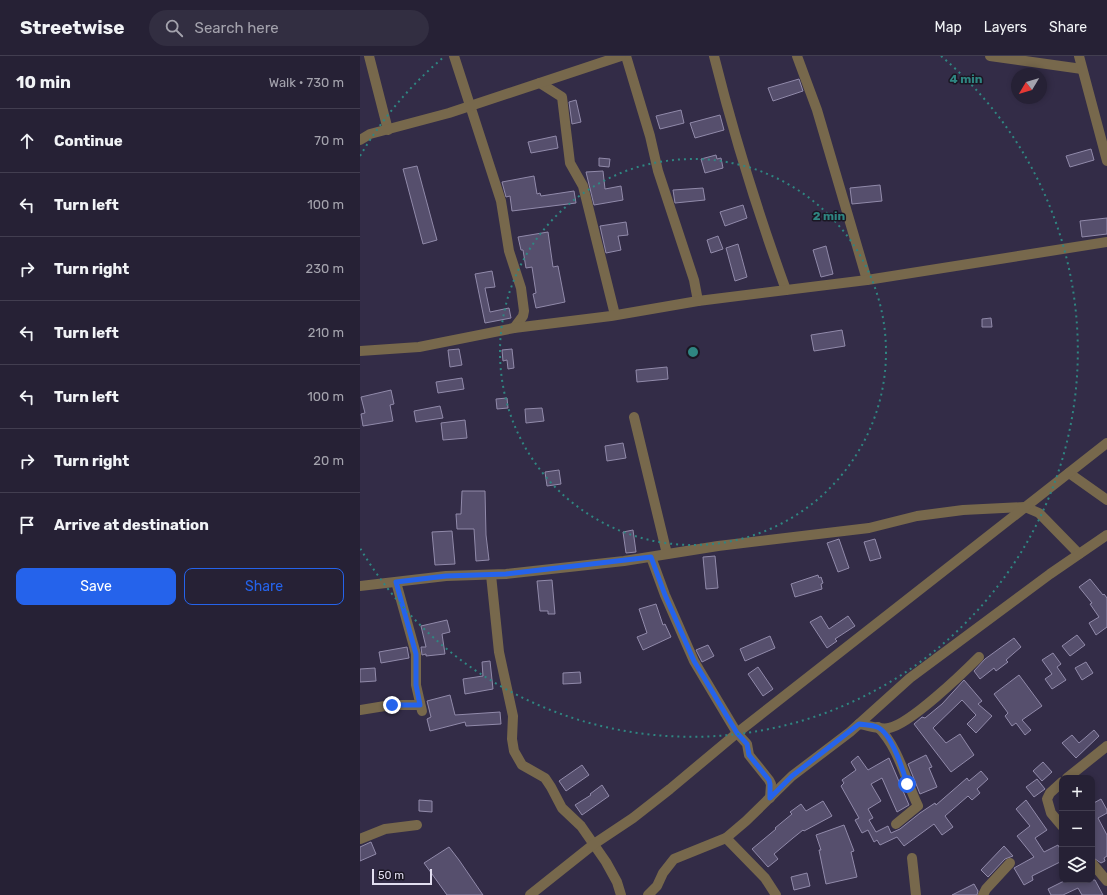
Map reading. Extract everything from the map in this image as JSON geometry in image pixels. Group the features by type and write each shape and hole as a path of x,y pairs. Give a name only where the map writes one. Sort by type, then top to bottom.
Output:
{"street":[{"path":"369,56 388,130"},
{"path":"454,56 501,201 509,251 525,306 523,316 514,328"},
{"path":"360,140 370,134 471,105 621,56"},
{"path":"626,56 650,136 658,171 694,280 698,301"},
{"path":"714,56 735,138 760,220 786,290"},
{"path":"797,56 817,110 867,280"},
{"path":"990,56 1031,63 1082,68"},
{"path":"1079,56 1107,162"},
{"path":"540,82 562,98 570,163 582,186 615,315"},
{"path":"360,351 418,347 514,328 615,315 698,301 867,280 1107,242"},
{"path":"634,418 667,554"},
{"path":"530,895 594,844 657,798 737,733 1107,443"},
{"path":"1069,473 1107,500"},
{"path":"360,586 446,576 491,575 651,557 718,546 869,528 917,516 963,510 1025,507 1039,513 1078,554"},
{"path":"649,895 657,886 663,873 674,859 726,838 792,776 859,724 910,678 1050,574 1107,535"},
{"path":"651,557 665,595 694,661 737,733 747,744 749,755 769,780 770,798"},
{"path":"491,575 499,652 513,716 512,739 514,751 522,765 545,778 562,808 581,826 614,875 621,895"},
{"path":"360,710 392,705 421,708 416,685 416,654 396,582"},
{"path":"859,724 889,728 903,721 945,690 979,658"},
{"path":"878,727 886,735 897,756 918,806 896,824"},
{"path":"1071,775 1107,746"},
{"path":"1059,785 1050,793 1047,799 1051,813 1059,822"},
{"path":"360,839 386,829 417,825"},
{"path":"726,838 766,878 776,895"},
{"path":"912,858 916,895"},
{"path":"983,895 986,889 1010,863"},
{"path":"1095,866 1107,881"}],"building":[{"path":"799,79 803,91 773,101 768,88"},
{"path":"576,100 581,122 572,124 569,102"},
{"path":"681,110 684,123 660,129 656,116"},
{"path":"720,115 724,130 695,138 690,123"},
{"path":"556,136 558,148 531,153 528,142"},
{"path":"1091,149 1094,160 1070,167 1066,156"},
{"path":"716,155 717,159 721,158 723,168 705,173 701,159"},
{"path":"599,158 610,159 609,167 599,166"},
{"path":"417,166 437,240 423,244 403,169"},
{"path":"603,171 605,189 621,186 623,200 594,205 586,172"},
{"path":"534,176 537,194 540,193 541,196 574,191 576,203 512,211 510,196 506,197 502,182"},
{"path":"880,185 882,201 852,204 850,188"},
{"path":"703,188 705,200 675,203 673,190"},
{"path":"743,205 747,218 725,226 720,212"},
{"path":"1107,218 1107,234 1082,237 1080,221"},
{"path":"626,222 628,235 618,236 621,250 606,253 600,226"},
{"path":"548,232 553,267 558,266 565,302 536,308 533,294 536,293 532,267 526,268 523,250 521,250 518,237"},
{"path":"718,236 723,249 711,253 707,240"},
{"path":"738,244 747,277 735,281 726,248"},
{"path":"826,246 833,274 821,277 813,250"},
{"path":"492,271 495,287 485,288 490,312 509,308 511,318 485,323 475,274"},
{"path":"991,318 992,327 982,327 982,319"},
{"path":"842,330 845,346 814,351 811,335"},
{"path":"459,349 462,365 450,367 448,350"},
{"path":"512,349 514,368 508,369 507,360 503,361 502,350"},
{"path":"667,367 668,379 637,382 636,370"},
{"path":"462,378 464,389 438,393 436,382"},
{"path":"391,390 394,404 390,405 393,421 363,426 361,414 365,413 361,397"},
{"path":"507,398 508,408 497,409 496,399"},
{"path":"440,406 443,418 416,422 414,411"},
{"path":"542,408 544,421 526,423 525,409"},
{"path":"465,420 467,438 443,440 441,423"},
{"path":"623,443 626,458 607,461 605,446"},
{"path":"559,470 561,484 547,486 545,472"},
{"path":"462,491 485,491 486,535 489,560 476,561 474,529 457,529 456,514 461,514"},
{"path":"633,530 636,552 626,553 623,532"},
{"path":"452,531 455,564 435,565 432,532"},
{"path":"839,539 849,568 838,572 827,543"},
{"path":"875,539 881,558 870,561 864,542"},
{"path":"715,556 718,588 706,589 703,557"},
{"path":"818,575 819,578 821,577 823,583 821,584 822,589 795,597 791,584"},
{"path":"1090,579 1107,598 1107,627 1096,635 1089,623 1099,617 1090,604 1092,603 1079,587"},
{"path":"552,580 555,614 548,614 548,611 540,611 537,581"},
{"path":"656,604 663,625 665,624 671,637 643,650 637,637 647,633 639,609"},
{"path":"821,616 829,629 848,616 855,626 835,639 837,641 827,648 810,622"},
{"path":"447,620 450,632 442,634 445,654 422,655 421,647 426,647 421,626"},
{"path":"1077,635 1085,645 1070,656 1062,646"},
{"path":"770,636 775,648 745,661 740,649"},
{"path":"1014,638 1021,647 1006,660 1008,662 996,671 994,668 980,679 974,671 985,659"},
{"path":"708,645 714,656 702,662 696,650"},
{"path":"407,647 409,658 381,663 379,652"},
{"path":"1053,653 1061,664 1057,667 1066,680 1052,689 1045,679 1052,674 1042,660"},
{"path":"490,661 493,689 465,694 463,679 483,676 482,662"},
{"path":"1086,662 1093,673 1082,680 1075,668"},
{"path":"758,667 773,689 763,696 748,674"},
{"path":"375,668 376,681 360,682 360,669"},
{"path":"580,672 581,683 563,684 563,673"},
{"path":"1019,675 1042,706 1022,720 1031,730 1025,735 1016,723 1012,726 1005,716 1008,713 994,694"},
{"path":"964,680 982,701 978,704 992,716 976,733 967,724 976,715 962,700 933,728 946,743 960,734 974,755 951,772 914,724 922,717 925,718 942,704"},
{"path":"450,695 455,715 500,712 501,724 466,726 465,722 430,731 427,719 431,717 427,701"},
{"path":"1094,730 1099,736 1076,758 1062,743 1072,735 1079,743"},
{"path":"926,755 932,767 929,768 937,787 920,794 908,764"},
{"path":"858,756 868,770 889,758 909,805 897,812 882,778 871,784 881,801 868,809 873,818 869,820 876,832 888,826 891,833 900,829 935,803 936,805 967,778 969,781 981,771 988,779 977,789 980,793 972,800 968,796 945,816 953,827 942,835 934,824 904,846 897,837 880,845 877,840 874,842 868,830 862,833 855,820 859,818 841,786 844,783 842,780 856,770 851,762"},
{"path":"1043,762 1052,772 1042,781 1033,771"},
{"path":"582,765 589,775 566,791 559,781"},
{"path":"1037,779 1045,789 1034,797 1026,787"},
{"path":"602,785 609,796 582,815 575,805 591,795 590,794"},
{"path":"1101,799 1107,810 1107,813 1098,818 1107,835 1107,856 1104,858 1105,861 1101,863 1095,859 1095,802"},
{"path":"419,800 432,801 432,812 419,811"},
{"path":"1026,800 1047,830 1035,838 1044,852 1058,845 1059,847 1059,862 1032,876 1033,880 1024,885 1014,868 1034,857 1017,836 1030,826 1016,809"},
{"path":"823,801 832,816 804,831 803,830 774,854 778,859 768,867 752,849 792,814 790,812 801,804 806,811"},
{"path":"844,825 854,851 851,852 857,877 826,884 819,850 821,850 816,835"},
{"path":"371,842 376,854 360,861 360,847"},
{"path":"1004,846 1013,856 1005,859 988,877 981,870"},
{"path":"449,847 483,895 447,895 424,863"},
{"path":"807,873 810,886 794,890 791,877"},
{"path":"1095,880 1103,895 1082,895 1078,888 1063,895 1051,895 1048,889 1060,883 1095,883"},
{"path":"974,884 978,891 977,895 952,895"}],"route":[{"path":"392,705 420,705 416,685 416,654 396,582 446,576 506,574 651,557 665,595 694,661 737,733 747,744 749,755 769,780 770,798 792,776 859,724 878,727 886,735 900,763 907,784"}]}
